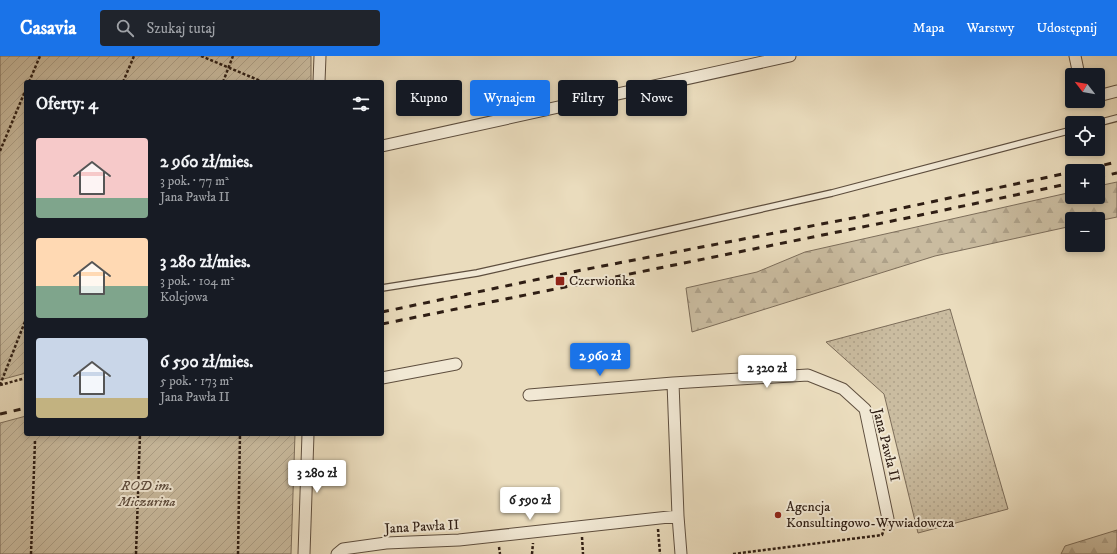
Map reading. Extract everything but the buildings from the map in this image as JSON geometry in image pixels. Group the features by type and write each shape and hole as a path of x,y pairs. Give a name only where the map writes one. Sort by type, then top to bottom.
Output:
{"street":[{"path":"319,80 320,56"},
{"path":"384,146 762,59 790,56"},
{"path":"1075,56 1078,68"},
{"path":"1105,94 1117,91"},
{"path":"384,378 456,364"},
{"name":"Jana Pawła II","path":"530,395 673,383 808,375 843,389 865,409 888,519"},
{"path":"673,383 678,516 681,554"},
{"path":"304,554 308,436"},
{"name":"Jana Pawła II","path":"337,554 343,549 386,542 459,540 678,516"}],"lane":[{"path":"1105,121 1117,118"},
{"path":"384,288 477,273 832,193 1065,132"}],"path":[{"path":"30,80 40,56"},
{"path":"124,80 134,56"},
{"path":"201,56 258,80"},
{"path":"224,80 233,56"},
{"path":"0,151 24,95"},
{"path":"0,385 24,324"},
{"path":"0,385 24,379"},
{"path":"136,554 140,436"},
{"path":"238,554 240,436"},
{"path":"31,554 35,441"},
{"path":"657,519 660,554"},
{"path":"733,554 882,535 888,519"},
{"path":"581,527 583,554"}],"green space":[{"path":"0,56 311,56 311,80 24,80 24,374 0,380"},
{"path":"1117,182 1117,217 1105,220 1105,212 1065,212 1065,228 935,256 692,332 686,288 757,272 805,252 1065,194 1065,204 1105,204 1105,185"},
{"path":"950,309 1008,509 918,533 884,394 826,342"},
{"name":"ROD im. Miczurina","path":"24,417 24,436 295,436 291,554 0,554 0,423"},
{"path":"1117,530 1117,554 1061,554 1065,546"}],"railway":[{"path":"1105,165 1117,162"},
{"path":"384,312 582,270 879,213 1065,173"},
{"path":"1105,176 1117,173"},
{"path":"384,324 1065,184"},
{"path":"0,414 24,408"}],"place":[{"name":"Czerwionka","path":"560,281"},
{"name":"Agencja Konsultingowo-Wywiadowcza","path":"778,515"}]}
